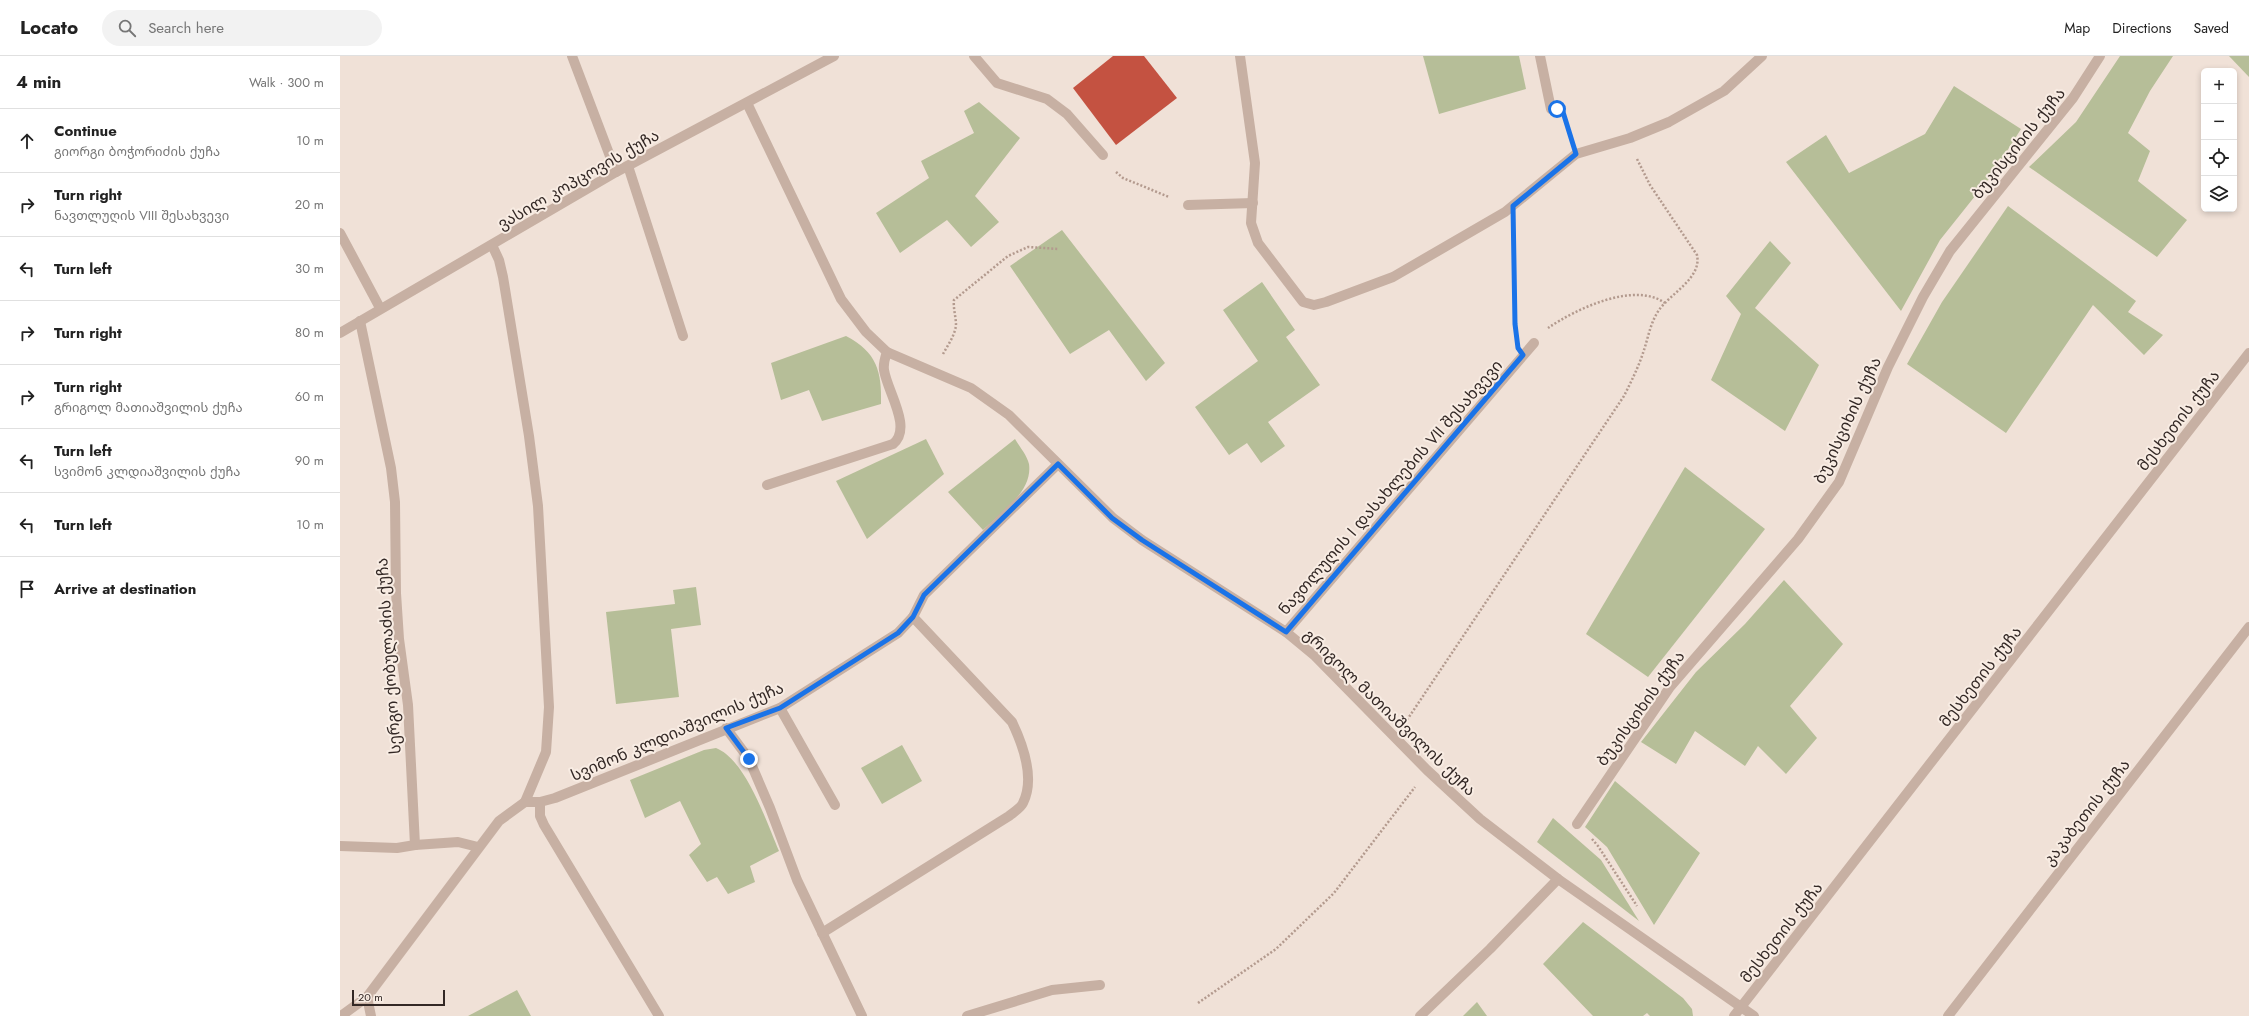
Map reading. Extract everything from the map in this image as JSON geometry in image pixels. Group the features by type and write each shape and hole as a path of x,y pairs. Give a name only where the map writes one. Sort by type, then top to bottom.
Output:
{"street":[{"path":"572,56 616,172"},
{"name":"ვასილ კოპცოვის ქუჩა","path":"340,333 380,308 492,245 616,172 834,56"},
{"path":"974,56 997,83 1047,98 1067,114 1103,155"},
{"path":"1240,56 1255,163 1251,224 1258,243 1303,302 1314,305 1393,277 1513,206 1576,154 1630,138 1669,122 1724,91 1762,56"},
{"path":"1540,56 1551,109"},
{"name":"ბუკისციხის ქუჩა","path":"1577,824 1670,687 1798,539 1839,482 1888,368 1923,297 1950,251 2073,98 2100,56"},
{"name":"გრიგოლ მათიაშვილის ქუჩა","path":"747,103 841,299 866,332 888,352 972,388 1008,415 1112,518 1142,540 1286,632 1315,656 1428,770 1480,819 1558,879 1754,1016"},
{"path":"628,166 683,336"},
{"path":"1188,205 1253,203"},
{"path":"340,233 380,308"},
{"path":"341,1016 367,997 478,847 499,821 525,802 546,752 549,707 538,506 529,436 503,277 499,260 492,245"},
{"name":"სერგო ქობულაძის ქუჩა","path":"360,321 391,468 395,502 396,593 399,639 408,705 415,845"},
{"name":"ნავთლუღის I დასახლების VII შესახვევი","path":"1286,632 1534,343"},
{"path":"767,485 893,444 899,439 901,431 900,419 884,371 884,362 888,352"},
{"name":"მესხეთის ქუჩა","path":"1734,1016 2249,353"},
{"name":"სვიმონ კლდიაშვილის ქუჩა","path":"525,802 540,802 780,708 898,633 913,617 924,595 1058,464"},
{"path":"822,933 1010,816 1022,805 1028,790 1022,743 1012,722 913,617"},
{"name":"კაკაბეთის ქუჩა","path":"1948,1016 2249,627"},
{"path":"780,708 835,805"},
{"path":"726,728 749,759 773,815 797,880 862,1016"},
{"path":"540,802 540,816 544,826 659,1016"},
{"path":"340,846 397,848 415,845 458,842 478,847"},
{"path":"1420,1016 1490,949 1558,879"},
{"path":"967,1016 1052,990 1100,985"},
{"path":"367,997 370,1016"}],"path":[{"path":"1551,109 1557,109 1563,112 1576,154"},
{"path":"1395,737 1624,396 1642,355 1651,325 1665,303 1694,274 1699,263 1697,255 1639,166 1630,138"},
{"path":"1103,155 1111,168 1124,178 1188,205"},
{"path":"1513,206 1515,324 1518,348 1523,355"},
{"path":"932,372 951,340 956,324 953,310 954,300 1008,256 1028,248 1059,249"},
{"path":"1534,343 1548,328 1562,319 1586,308 1615,298 1633,295 1649,295 1665,303"},
{"path":"1198,1003 1276,949 1334,893 1428,770"},
{"path":"1605,856 1640,911"}],"green space":[{"path":"1423,56 1519,56 1526,89 1439,114"},
{"path":"2120,56 2173,56 2150,91 2128,133 2150,151 2138,181 2187,220 2157,257 2029,167 2076,122"},
{"path":"2229,56 2249,56 2249,77"},
{"path":"1954,86 2021,129 1991,176 1940,240 1901,311 1786,162 1826,135 1849,173 1925,134"},
{"path":"979,102 1020,138 975,196 999,222 971,247 947,220 900,253 876,213 929,178 921,161 974,133 964,111"},
{"path":"2008,206 2136,301 2128,312 2163,335 2144,355 2093,305 2006,433 1907,364 1942,302"},
{"path":"1062,230 1165,363 1146,381 1109,330 1070,354 1010,266"},
{"path":"1770,241 1791,263 1755,308 1819,365 1785,431 1711,380 1741,314 1726,296"},
{"path":"1262,282 1295,330 1286,337 1320,385 1268,422 1285,446 1261,463 1247,443 1229,455 1195,407 1258,361 1223,310"},
{"path":"846,336 865,349 876,364 879,373 881,404 822,421 809,390 781,400 771,363"},
{"path":"926,439 944,474 867,539 836,481"},
{"path":"1015,439 1025,454 1029,464 1029,474 1026,483 1021,492 1007,509 983,530 948,492"},
{"path":"1685,467 1765,529 1648,677 1586,634"},
{"path":"1784,580 1843,644 1790,706 1817,738 1786,774 1758,746 1745,766 1695,731 1676,764 1641,742 1696,672 1745,624"},
{"path":"696,587 701,625 671,629 679,697 616,704 606,612 675,604 673,590"},
{"path":"902,745 922,781 882,804 861,768"},
{"path":"716,748 727,755 737,765 746,778 761,808 779,851 750,866 755,882 728,894 717,877 707,882 689,855 701,844 680,801 645,818 630,780 704,750"},
{"path":"1615,781 1700,853 1654,925 1607,847 1585,827"},
{"path":"1553,818 1601,860 1639,921 1537,842"},
{"path":"1583,922 1683,998 1692,1009 1693,1016 1650,1016 1647,1013 1643,1016 1593,1016 1543,964"},
{"path":"517,990 531,1016 468,1016"},
{"path":"1477,1002 1487,1016 1463,1016"}],"building":[{"path":"1113,56 1144,56 1177,98 1116,145 1073,88"}],"route":[{"path":"749,759 726,728 780,708 898,633 913,617 924,595 1058,464 1112,518 1142,540 1286,632 1523,355 1518,348 1514,310 1513,206 1576,154 1563,112 1557,109"}]}
